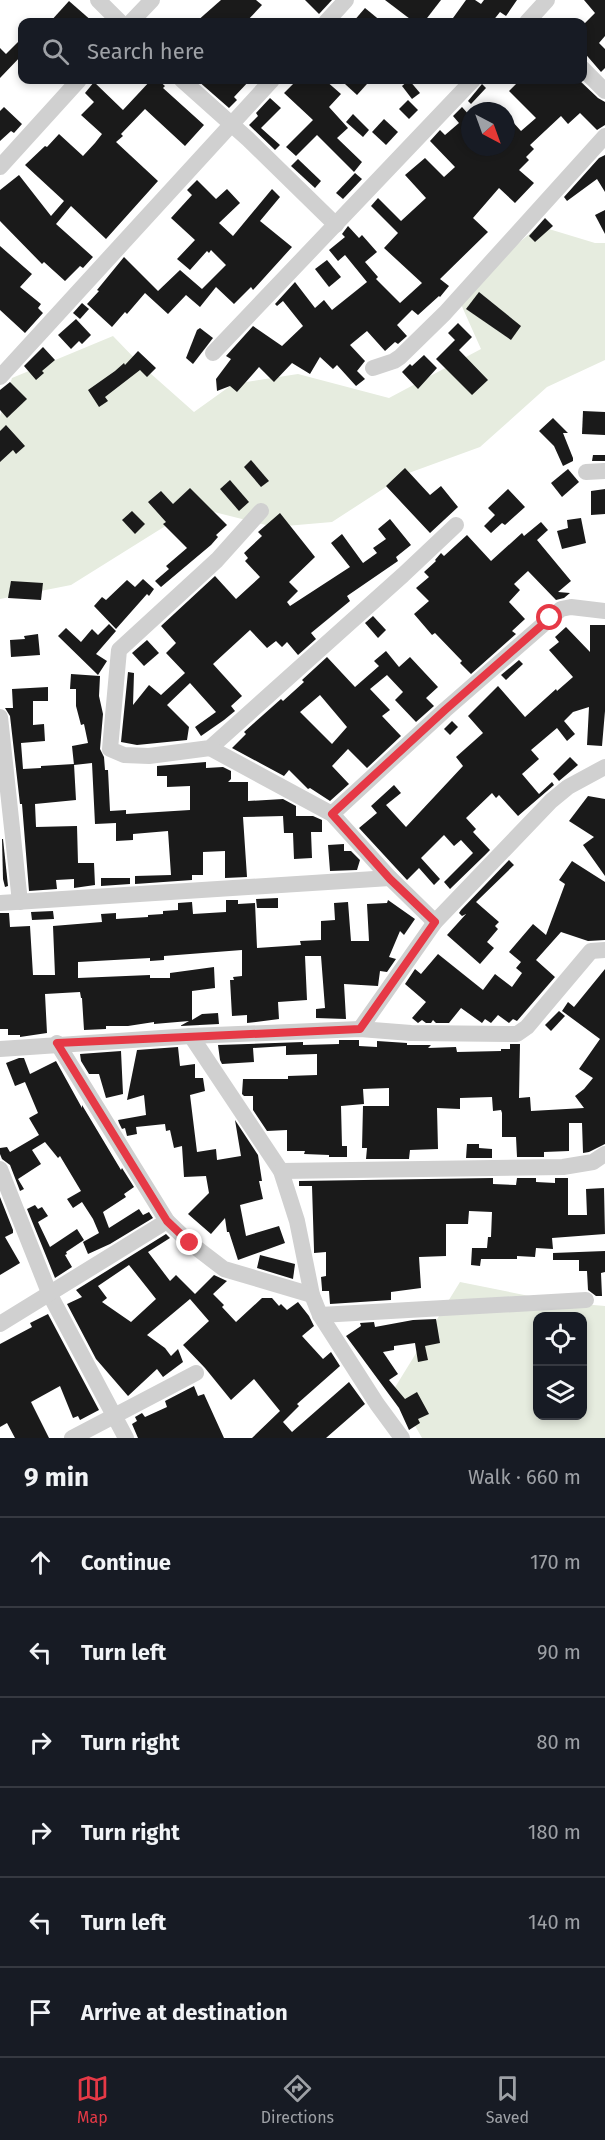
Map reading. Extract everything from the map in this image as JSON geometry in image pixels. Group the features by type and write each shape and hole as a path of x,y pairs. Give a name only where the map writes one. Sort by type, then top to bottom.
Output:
{"street":[{"path":"98,0 116,18"},
{"path":"135,18 152,0"},
{"path":"330,18 346,0"},
{"path":"587,73 605,91"},
{"path":"0,168 75,84"},
{"path":"186,84 336,225"},
{"path":"0,378 268,84"},
{"path":"213,353 469,84"},
{"path":"373,368 400,357 445,313 605,136"},
{"path":"586,472 605,471"},
{"path":"261,511 217,560 119,650 110,749 124,755 150,756 210,748 456,525"},
{"path":"332,814 445,710 561,609 571,607 605,611"},
{"path":"0,717 20,902"},
{"path":"210,748 332,814 390,879 435,922"},
{"path":"360,1029 435,922 551,801 568,787 605,766"},
{"path":"0,903 390,879"},
{"path":"0,1048 57,1043 360,1029 411,1033 517,1034 527,1027 591,951 605,950"},
{"path":"191,1036 281,1171 297,1221 312,1295 320,1315 377,1404 402,1438"},
{"path":"57,1043 167,1221 190,1243 225,1269 312,1295"},
{"path":"281,1171 563,1167 593,1162 605,1154"},
{"path":"0,1169 50,1295 126,1438"},
{"path":"0,1324 167,1221"},
{"path":"320,1315 586,1300"},
{"path":"72,1438 196,1373"}],"shaded area":[{"path":"539,226 595,243 605,243 605,360 547,387 480,447 406,474 332,522 274,527 182,504 167,525 71,585 0,599 0,416 12,378 113,336 141,365 194,412 233,384 298,374 389,398 481,349 460,302 497,261"},
{"path":"460,1282 559,1302 605,1306 605,1438 422,1438 394,1389"}],"building":[{"path":"221,0 256,0 262,5 250,18 201,18"},
{"path":"305,0 332,0 319,14"},
{"path":"385,0 441,0 427,18 409,18"},
{"path":"466,0 475,0 481,4 484,0 517,0 506,16 500,12 495,18 453,18"},
{"path":"584,0 605,0 605,36 599,43 605,49 605,68 601,72 587,56 587,21 595,13"},
{"path":"69,1 88,18 54,18"},
{"path":"365,8 377,18 356,18"},
{"path":"18,42 18,59 0,78 0,48 6,54"},
{"path":"92,84 96,84 123,110 147,84 163,84 165,86 163,88 204,125 185,146 145,109 121,134 123,136 116,142 158,181 106,239 71,206 56,224 93,257 83,268 80,266 65,281 44,262 42,264 0,221 0,190 19,175 51,216 64,201 25,165 59,134 83,156 95,143 102,134 81,115 94,102 85,93"},
{"path":"202,84 246,84 234,97 237,100 229,108"},
{"path":"293,84 330,84 341,94 329,107 348,128 337,138 362,162 354,172 317,135 296,156 286,147 313,120 284,93"},
{"path":"345,84 367,84 357,95"},
{"path":"412,84 420,93 412,99 402,86"},
{"path":"482,84 486,88 473,102 468,101"},
{"path":"516,84 583,84 605,102 605,125 597,130 580,113 568,124 561,116 530,145 534,149 526,157 529,160 519,170 534,183 515,203 499,188 473,218 488,232 440,279 449,286 440,297 418,315 412,310 397,325 407,336 398,344 395,342 385,351 367,331 350,345 365,361 357,371 365,379 356,386 337,365 333,369 320,357 310,374 292,363 274,382 259,367 237,392 230,386 217,391 216,379 231,359 226,356 253,326 282,346 303,326 283,301 277,306 275,304 295,282 315,308 324,300 332,310 367,282 345,255 338,261 329,250 345,237 342,234 348,226 359,238 362,235 377,252 365,262 378,277 376,279 400,303 422,283 384,248 398,233 371,206 378,198 401,221 426,198 405,175 425,158 444,177 455,167 430,141 440,130 445,135 459,123 453,116 461,108 461,156 515,156 515,124 521,131 536,118 509,91"},
{"path":"270,98 281,108 261,128 280,145 275,150 249,125 258,116 256,113"},
{"path":"408,100 418,110 409,119 399,109"},
{"path":"4,107 22,124 14,133 11,131 0,141 0,111"},
{"path":"353,114 369,130 363,137 346,122"},
{"path":"384,119 398,132 386,145 372,132"},
{"path":"605,155 605,192 597,179 567,201 564,197 599,158"},
{"path":"298,159 321,181 315,188 291,166"},
{"path":"355,173 362,179 343,199 336,193"},
{"path":"197,180 216,199 227,189 240,203 219,223 233,236 272,189 280,197 260,221 292,247 253,290 251,287 234,304 216,287 200,307 186,295 168,314 145,293 112,327 87,304 124,257 158,291 180,270 202,289 226,265 211,250 209,253 207,251 190,270 177,259 195,240 171,218 192,195 187,190"},
{"path":"605,210 605,234 595,215"},
{"path":"545,218 553,226 535,242 529,236"},
{"path":"0,246 32,274 20,287 41,304 38,308 43,313 25,333 0,310"},
{"path":"327,260 341,277 329,287 315,269"},
{"path":"479,292 521,326 511,340 466,309"},
{"path":"82,303 89,309 80,319 73,313"},
{"path":"76,319 91,335 82,344 79,341 71,349 58,335"},
{"path":"458,323 472,337 459,350 488,380 472,395 436,359 455,340 448,333"},
{"path":"200,328 213,338 193,364 186,358 197,330"},
{"path":"43,347 55,360 42,371 44,373 36,380 24,366"},
{"path":"138,351 156,368 147,377 140,370 105,397 108,401 99,407 88,390 124,363 125,365"},
{"path":"424,355 437,368 418,389 402,372"},
{"path":"10,382 27,399 7,418 0,410 0,390"},
{"path":"583,411 605,412 605,435 582,434"},
{"path":"553,418 568,433 563,433 573,461 563,466 554,446 539,431"},
{"path":"6,425 25,446 16,454 13,450 0,462 0,431"},
{"path":"593,455 605,455 605,461 592,461"},
{"path":"251,460 269,481 261,487 244,467"},
{"path":"405,468 430,495 441,486 458,507 430,533 386,486"},
{"path":"568,469 579,482 562,497 551,483"},
{"path":"230,480 249,502 239,511 220,489"},
{"path":"190,488 227,525 216,535 218,537 211,545 161,587 155,581 169,569 166,566 187,548 163,524 166,522 148,502 161,491 173,504"},
{"path":"508,489 525,507 505,525 502,523 491,533 484,526 495,515 488,508"},
{"path":"605,489 605,514 591,515 591,491"},
{"path":"132,511 145,524 135,534 122,520"},
{"path":"280,513 315,557 289,582 298,591 287,602 290,606 350,567 331,543 342,534 363,563 377,553 373,548 386,539 378,529 390,519 411,545 396,557 398,561 347,596 350,601 311,633 316,639 298,655 287,642 282,647 276,641 267,648 250,630 213,664 242,696 231,706 235,711 201,736 195,727 216,712 190,683 167,705 189,727 187,740 137,745 121,742 128,672 134,673 133,705 149,685 161,695 185,673 166,653 176,643 161,626 215,576 236,599 260,577 245,561 248,558 244,553 262,536 258,532"},
{"path":"581,518 586,543 562,549 557,531 568,528 567,520"},
{"path":"541,522 548,530 537,540 571,581 558,592 570,593 556,600 528,571 514,584 520,590 509,602 525,619 512,631 516,634 471,674 460,663 462,661 435,633 432,635 414,614 429,601 416,588 429,577 424,572 441,553 444,556 467,535 491,561 522,533 524,536"},
{"path":"143,579 154,589 116,629 94,606 102,597 106,600 127,580 135,587"},
{"path":"11,581 43,583 41,600 8,598"},
{"path":"373,616 386,630 378,638 365,623"},
{"path":"109,624 116,631 96,654 107,661 98,675 58,636 66,628 81,642 92,629 98,635"},
{"path":"590,625 605,625 605,711 602,746 587,745 589,707 573,712 564,721 575,734 567,741 557,728 531,750 539,759 522,774 539,794 552,782 554,785 518,816 499,795 496,798 492,793 466,818 476,829 473,832 490,850 450,889 444,882 473,853 461,840 454,846 444,835 421,858 440,879 434,885 419,868 407,880 359,828 377,813 371,806 394,785 401,793 386,805 406,827 463,766 456,757 483,733 468,716 498,686 525,717 573,677 549,650 559,642 555,637 566,627 590,652"},
{"path":"38,634 40,655 11,657 10,640 25,639 24,636"},
{"path":"147,640 159,653 144,666 132,653"},
{"path":"386,651 399,667 410,657 438,687 426,698 434,706 416,722 395,700 403,692 387,675 370,689 390,710 382,716 401,736 367,768 348,749 332,766 349,784 330,801 310,788 308,789 289,770 284,776 232,748 246,734 244,732 281,699 283,701 327,657 355,687 379,666 374,661","holes":["320,695 347,727 332,744 300,712"]},
{"path":"519,660 523,664 506,680 501,675"},
{"path":"71,674 100,676 99,696 103,714 100,749 104,757 105,770 108,770 110,811 126,810 126,814 190,810 190,786 167,787 167,776 157,776 157,766 206,762 206,768 223,767 231,771 231,779 228,782 248,782 248,801 283,799 296,806 296,816 313,816 322,820 322,832 311,832 312,858 294,859 293,833 284,833 283,816 243,817 247,877 225,878 225,851 203,852 203,875 192,875 192,880 135,884 135,876 171,875 168,831 133,834 133,840 116,841 116,823 95,824 92,763 74,765 72,746 88,743 84,724 81,725 76,706 76,689 70,689"},
{"path":"48,687 48,701 33,701 33,725 44,724 45,741 21,743 23,769 74,764 76,800 35,804 36,827 77,826 78,863 94,863 95,885 74,888 74,879 56,880 57,889 29,891 22,804 20,804 10,716 5,708 13,708 12,689"},
{"path":"452,721 458,727 450,735 444,729"},
{"path":"570,757 578,765 559,781 553,774"},
{"path":"588,796 605,799 605,876 583,845 594,837 569,821"},
{"path":"2,839 8,886 5,887 3,879"},
{"path":"344,844 344,851 351,851 360,860 357,870 330,871 328,845"},
{"path":"509,860 514,865 476,902 499,922 495,926 498,929 487,942 494,948 480,964 447,935 466,914 462,916 459,913 461,910"},
{"path":"572,861 605,882 605,940 588,941 561,932 536,960 555,977 517,1021 513,1019 509,1023 498,1015 491,1023 485,1019 482,1023 461,1008 449,1023 436,1023 433,1020 431,1023 426,1023 422,1020 418,1023 412,1018 426,1002 405,984 415,969 421,974 438,954 483,990 495,974 512,987 522,973 516,968 521,962 509,952 533,924 546,935 565,884 559,880"},
{"path":"101,878 130,878 130,884 101,886"},
{"path":"278,898 278,908 257,908 256,899"},
{"path":"226,900 238,900 238,904 255,903 257,948 301,945 300,941 321,940 321,921 335,920 334,903 348,902 351,941 369,941 367,904 387,903 388,900 415,919 404,935 400,931 389,957 396,959 387,972 380,971 378,986 344,984 346,1019 316,1018 316,1009 325,1008 321,956 305,956 307,1000 278,1002 279,1019 247,1023 247,1015 232,1016 230,980 234,980 233,977 242,976 242,950 164,956 164,960 150,961 150,958 78,962 78,978 150,975 150,978 170,978 170,973 214,967 215,988 192,991 192,1020 202,1014 218,1013 219,1024 180,1026 189,1021 154,1024 154,1022 84,1030 80,992 45,994 47,1033 20,1037 20,1035 8,1035 8,1029 0,1029 0,913 9,913 10,927 30,926 33,975 55,975 53,926 102,922 101,914 116,913 116,919 148,917 148,915 163,914 163,911 178,910 178,903 192,902 193,914 226,912"},
{"path":"53,911 54,919 32,920 31,912"},
{"path":"605,969 605,1144 589,1152 583,1153 582,1123 569,1123 569,1151 544,1152 544,1157 517,1157 516,1137 502,1137 502,1113 501,1110 493,1111 492,1097 460,1098 460,1109 437,1108 438,1149 410,1150 409,1159 366,1159 367,1148 362,1148 363,1106 389,1106 389,1088 363,1089 364,1104 341,1106 342,1146 347,1146 347,1157 287,1151 287,1130 267,1131 253,1110 253,1096 242,1094 243,1079 288,1079 288,1076 317,1075 317,1054 286,1055 286,1046 253,1048 254,1062 222,1064 220,1060 218,1045 303,1042 303,1045 339,1044 339,1040 359,1040 359,1046 377,1047 377,1041 431,1045 428,1048 456,1047 457,1052 501,1051 501,1049 510,1049 510,1044 520,1044 519,1098 530,1097 531,1111 584,1108 575,1096 593,1078 579,1069 600,1039 562,1011 568,1002 574,1007"},
{"path":"559,1011 565,1016 551,1031 545,1025"},
{"path":"178,1047 180,1066 195,1064 195,1078 203,1078 205,1091 190,1095 197,1152 216,1149 217,1160 241,1156 235,1120 258,1155 262,1181 259,1181 263,1199 240,1205 246,1236 279,1226 285,1243 238,1260 229,1232 227,1232 225,1218 211,1234 188,1214 209,1193 206,1176 184,1177 182,1146 174,1148 170,1130 166,1131 165,1124 136,1127 137,1134 127,1136 125,1128 122,1129 118,1120 146,1115 144,1095 127,1100 137,1050"},
{"path":"121,1051 123,1094 106,1098 99,1074 89,1074 81,1061 80,1054"},
{"path":"24,1058 30,1074 56,1061 82,1108 82,1105 121,1170 122,1168 134,1187 124,1194 126,1197 103,1212 109,1228 139,1209 143,1215 149,1212 153,1218 110,1244 88,1254 83,1242 99,1233 82,1202 73,1208 67,1199 81,1191 60,1156 58,1158 45,1142 32,1150 41,1164 18,1179 24,1189 20,1191 10,1165 2,1159 0,1154 0,1148 7,1147 10,1152 39,1135 29,1118 38,1113 25,1082 15,1086 6,1063"},
{"path":"467,1144 479,1144 479,1148 492,1149 492,1158 466,1158"},
{"path":"493,1178 493,1184 516,1185 517,1178 536,1178 536,1182 555,1183 555,1178 568,1178 568,1215 587,1215 586,1189 604,1188 605,1234 552,1238 553,1249 536,1248 535,1257 481,1259 480,1266 471,1265 472,1248 487,1248 488,1237 491,1237 492,1212 469,1211 468,1224 446,1224 446,1256 419,1257 421,1288 391,1292 391,1300 330,1304 329,1291 322,1291 321,1277 326,1276 326,1252 314,1253 312,1186 299,1186 299,1181"},
{"path":"0,1197 13,1230 13,1233 5,1237 20,1263 0,1275"},
{"path":"35,1205 38,1209 42,1207 48,1216 38,1222 50,1247 77,1229 84,1240 66,1252 65,1255 72,1267 55,1278 27,1209"},
{"path":"166,1234 170,1238 148,1252 170,1281 176,1275 195,1294 214,1275 227,1281 213,1294 236,1322 262,1298 272,1298 279,1306 281,1304 287,1310 298,1302 309,1316 314,1326 302,1336 323,1359 331,1352 340,1366 297,1404 299,1406 283,1422 292,1432 349,1382 365,1404 326,1438 252,1438 280,1411 254,1379 231,1400 183,1345 209,1321 190,1299 147,1335 165,1348 171,1356 178,1349 183,1362 163,1377 157,1369 128,1396 96,1359 67,1304 82,1297 76,1290","holes":["129,1265 156,1299 131,1322 102,1302 107,1298 98,1286"]},
{"path":"605,1251 605,1272 601,1273 602,1296 596,1296 588,1290 587,1271 579,1271 579,1260 553,1260 553,1253"},
{"path":"260,1255 295,1264 293,1279 257,1268"},
{"path":"48,1314 99,1410 80,1420 78,1416 73,1418 60,1386 31,1402 49,1438 15,1438 7,1423 0,1427 0,1344 32,1327 30,1323"},
{"path":"436,1319 440,1343 425,1346 428,1360 418,1362 415,1343 394,1346 394,1350 383,1352 398,1374 389,1380 405,1399 417,1392 429,1414 418,1419 420,1423 409,1430 399,1408 346,1336 361,1326 360,1323 374,1322 375,1327 413,1320"},
{"path":"194,1386 198,1396 204,1394 224,1438 138,1438 132,1424 137,1421 135,1417 142,1413 145,1417 167,1407 165,1401"}],"route":[{"path":"190,1243 167,1221 57,1043 360,1029 435,922 390,879 332,814 550,618"}]}
